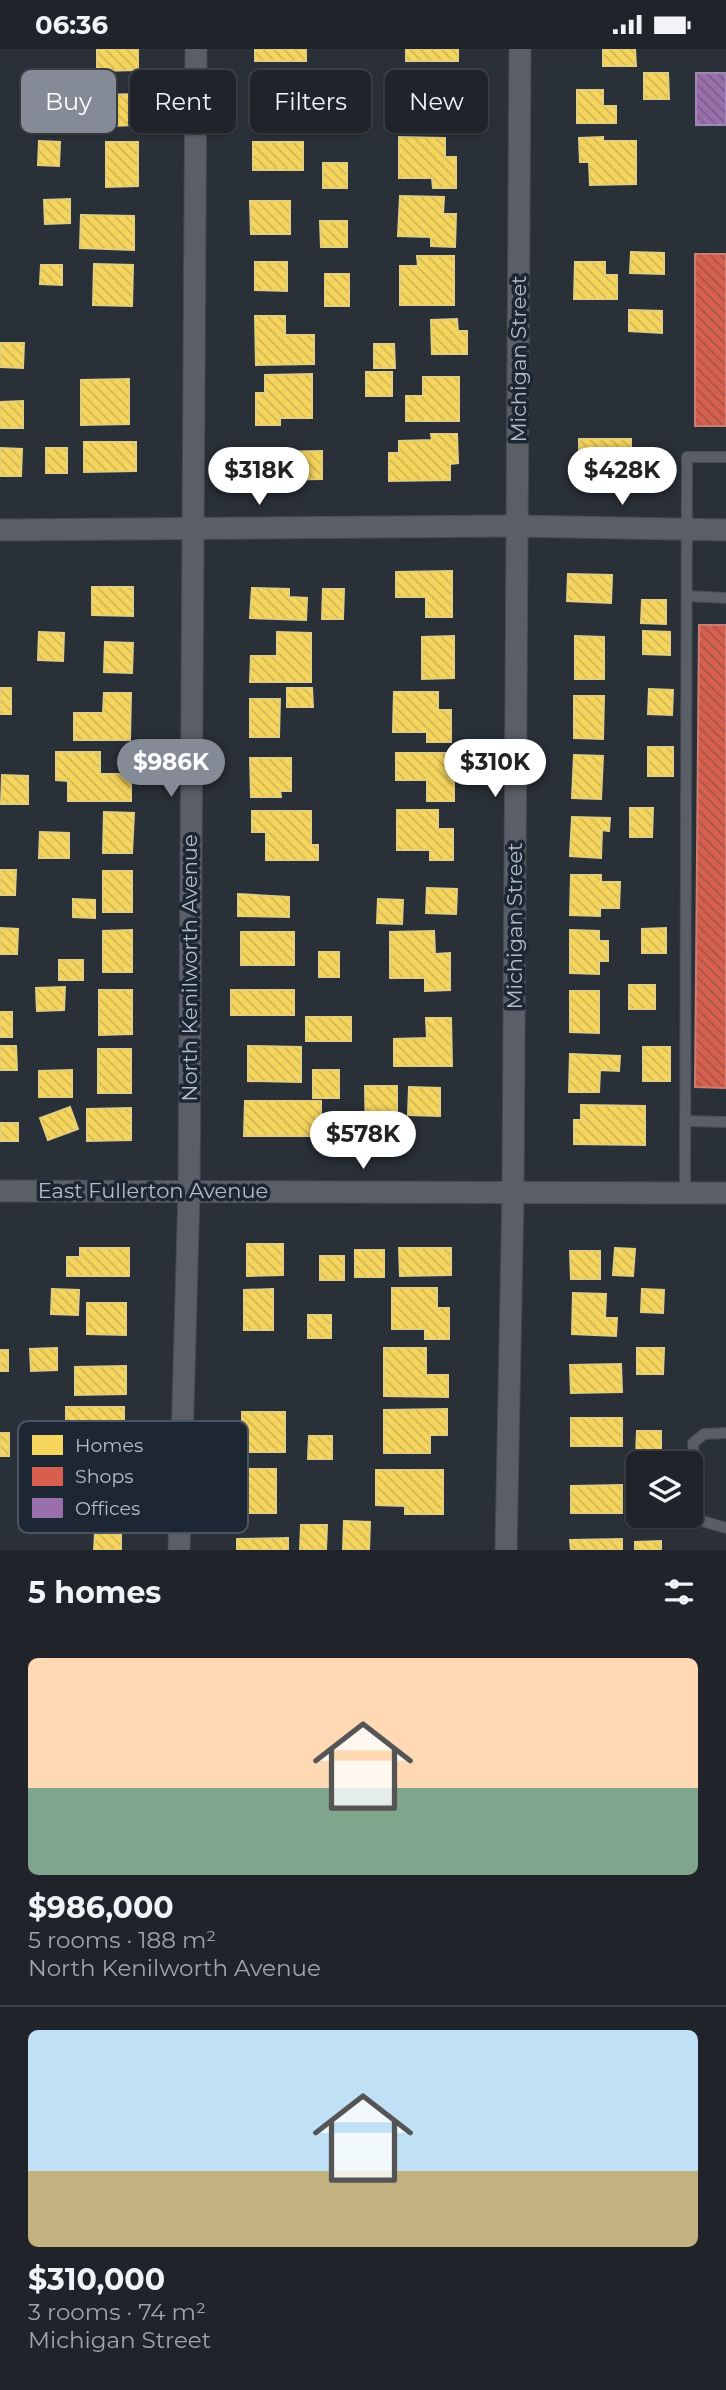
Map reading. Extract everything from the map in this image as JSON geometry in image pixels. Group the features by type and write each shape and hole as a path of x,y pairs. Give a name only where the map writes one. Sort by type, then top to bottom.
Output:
{"street":[{"name":"North Kenilworth Avenue","path":"183,1421 189,1191 196,49"},
{"name":"Michigan Street","path":"506,1550 513,1193 520,49"},
{"path":"0,530 518,526 726,530"},
{"name":"East Fullerton Avenue","path":"0,1191 726,1193"}],"lane":[{"path":"685,1193 687,457 726,457"},
{"path":"687,596 726,598"},
{"path":"687,1121 726,1122"},
{"path":"726,1433 704,1434 693,1443 695,1509 702,1521 726,1528"}],"building: Homes":[{"path":"97,49 138,49 138,70 97,70"},
{"path":"255,49 306,49 306,61 255,61"},
{"path":"406,49 458,49 458,61 406,61"},
{"path":"603,49 635,49 636,66 603,66"},
{"path":"644,73 668,73 669,99 644,99"},
{"path":"577,90 603,90 603,106 616,106 616,123 577,123"},
{"path":"130,94 130,125 116,126 116,95"},
{"path":"399,137 445,138 445,157 456,157 456,188 433,188 432,178 399,178"},
{"path":"603,137 603,141 636,141 636,184 590,185 589,162 580,162 579,138"},
{"path":"39,141 60,142 59,166 38,165"},
{"path":"106,142 138,142 138,186 106,187"},
{"path":"253,142 303,142 303,170 253,170"},
{"path":"323,163 347,163 347,188 323,188"},
{"path":"400,196 444,197 443,214 456,214 455,247 431,246 431,237 398,236"},
{"path":"70,199 70,223 45,224 44,200"},
{"path":"250,201 290,201 290,234 251,234"},
{"path":"81,215 134,216 134,250 80,248"},
{"path":"320,221 347,221 347,247 321,247"},
{"path":"631,252 664,253 664,274 630,273"},
{"path":"417,256 454,256 454,305 400,305 400,266 418,266"},
{"path":"255,262 287,262 287,291 255,290"},
{"path":"575,262 605,262 605,275 617,275 617,299 574,299"},
{"path":"94,264 133,265 132,306 93,305"},
{"path":"41,265 62,265 62,285 40,284"},
{"path":"325,274 349,274 349,306 325,306"},
{"path":"629,310 662,311 662,333 629,331"},
{"path":"255,316 285,316 285,335 314,335 314,364 256,365"},
{"path":"457,319 458,331 467,331 467,354 432,354 431,320"},
{"path":"1,343 24,343 23,368 0,367"},
{"path":"374,344 394,344 395,368 374,368"},
{"path":"366,372 392,372 392,396 366,396"},
{"path":"312,374 312,418 280,418 280,425 256,425 256,393 265,393 265,375"},
{"path":"423,377 459,377 459,421 406,421 406,396 423,396"},
{"path":"129,379 129,424 81,425 81,380"},
{"path":"23,401 23,428 0,428 0,402"},
{"path":"431,434 457,434 458,463 450,464 450,480 389,481 389,453 399,453 399,441 432,440"},
{"path":"579,439 631,439 631,469 579,469"},
{"path":"84,442 136,442 136,471 84,472"},
{"path":"0,448 22,449 21,476 0,476"},
{"path":"46,448 67,448 67,473 46,473"},
{"path":"322,451 322,479 271,480 271,452"},
{"path":"452,571 452,617 426,617 426,597 396,597 396,572"},
{"path":"568,574 612,575 611,603 567,601"},
{"path":"92,587 133,587 133,616 92,615"},
{"path":"252,588 289,589 289,597 307,598 306,620 250,618"},
{"path":"323,589 344,589 343,619 322,619"},
{"path":"642,600 666,600 666,624 641,623"},
{"path":"643,631 670,632 670,655 643,654"},
{"path":"39,632 64,633 63,661 38,660"},
{"path":"277,632 311,633 311,682 250,682 251,656 277,656"},
{"path":"454,636 454,678 422,679 422,637"},
{"path":"575,636 604,637 604,679 575,679"},
{"path":"105,642 133,643 132,673 104,672"},
{"path":"0,688 11,688 11,714 0,714"},
{"path":"287,688 312,688 313,707 287,707"},
{"path":"649,689 673,690 672,715 648,714"},
{"path":"394,692 438,692 438,710 451,710 451,742 427,742 427,732 393,732"},
{"path":"104,693 131,693 130,740 74,740 74,713 103,713"},
{"path":"574,696 604,696 603,739 574,738"},
{"path":"250,699 280,699 279,737 250,737"},
{"path":"648,747 673,747 673,776 648,776"},
{"path":"56,752 100,752 100,774 131,774 131,801 68,801 68,781 56,780"},
{"path":"396,753 454,753 454,801 427,801 427,780 396,780"},
{"path":"574,755 603,756 601,799 572,798"},
{"path":"250,758 291,758 291,791 280,791 281,797 251,797"},
{"path":"2,775 28,776 28,804 1,804"},
{"path":"630,808 653,808 652,837 630,837"},
{"path":"397,810 438,810 438,829 453,829 453,860 430,860 430,850 397,850"},
{"path":"252,811 311,811 311,845 318,845 318,860 266,860 266,832 252,832"},
{"path":"104,812 134,813 132,853 103,853"},
{"path":"572,817 610,818 609,831 602,830 601,858 570,856"},
{"path":"40,832 69,833 69,858 39,858"},
{"path":"0,870 16,870 15,895 0,895"},
{"path":"103,871 132,871 132,912 103,912"},
{"path":"571,875 601,875 601,882 620,882 619,908 600,908 600,916 570,915"},
{"path":"427,888 457,889 456,914 426,913"},
{"path":"238,894 289,897 289,917 238,916"},
{"path":"73,899 95,900 95,918 73,917"},
{"path":"378,899 403,900 402,924 377,923"},
{"path":"0,928 18,929 17,954 0,954"},
{"path":"666,928 666,953 642,953 642,929"},
{"path":"132,930 132,972 103,972 103,931"},
{"path":"570,930 599,931 599,941 608,941 608,961 599,961 599,974 570,973"},
{"path":"434,931 435,954 450,953 450,990 425,991 425,978 390,978 390,932"},
{"path":"241,932 294,932 294,965 241,965"},
{"path":"319,952 339,952 339,977 319,977"},
{"path":"59,960 83,960 83,980 59,980"},
{"path":"629,985 655,985 655,1009 629,1009"},
{"path":"65,987 64,1010 37,1011 36,988"},
{"path":"99,990 132,990 132,1034 99,1035"},
{"path":"231,990 294,990 294,1015 231,1015"},
{"path":"570,991 599,991 599,1033 570,1032"},
{"path":"0,1012 12,1012 12,1037 0,1037"},
{"path":"306,1017 351,1017 351,1041 306,1041"},
{"path":"426,1018 451,1018 452,1066 394,1066 394,1039 427,1038"},
{"path":"0,1046 16,1046 17,1070 0,1070"},
{"path":"248,1046 301,1047 301,1082 248,1081"},
{"path":"643,1047 670,1047 670,1081 643,1081"},
{"path":"98,1049 131,1049 131,1093 98,1093"},
{"path":"570,1054 620,1056 619,1071 600,1070 599,1092 569,1092"},
{"path":"72,1070 72,1097 39,1097 39,1071"},
{"path":"313,1070 339,1070 339,1098 313,1098"},
{"path":"365,1086 397,1086 397,1141 366,1142"},
{"path":"409,1087 440,1088 440,1116 408,1115"},
{"path":"245,1101 321,1101 321,1136 244,1136"},
{"path":"581,1105 645,1106 645,1145 574,1144 574,1120 581,1120"},
{"path":"70,1107 78,1129 48,1140 40,1118"},
{"path":"131,1108 131,1140 87,1141 87,1109"},
{"path":"1,1123 18,1123 18,1141 1,1141"},
{"path":"247,1244 283,1244 283,1275 247,1276"},
{"path":"80,1248 129,1248 129,1276 67,1276 67,1257 80,1257"},
{"path":"399,1248 451,1248 451,1275 400,1276"},
{"path":"615,1248 635,1249 633,1276 613,1275"},
{"path":"355,1250 384,1250 384,1277 355,1277"},
{"path":"570,1251 600,1251 600,1279 571,1279"},
{"path":"320,1256 344,1256 344,1280 320,1280"},
{"path":"392,1288 437,1288 437,1308 449,1308 449,1339 425,1339 425,1329 392,1329"},
{"path":"52,1289 79,1290 78,1315 51,1314"},
{"path":"273,1289 273,1330 244,1330 244,1290"},
{"path":"642,1289 664,1290 663,1313 641,1312"},
{"path":"573,1293 606,1294 605,1318 617,1318 616,1336 572,1334"},
{"path":"87,1303 126,1303 126,1335 87,1334"},
{"path":"308,1315 331,1315 331,1338 308,1338"},
{"path":"57,1348 57,1370 31,1371 30,1349"},
{"path":"384,1348 426,1348 426,1375 448,1375 448,1397 384,1396"},
{"path":"637,1348 664,1348 663,1374 637,1374"},
{"path":"0,1350 8,1350 8,1371 0,1371"},
{"path":"621,1364 622,1392 571,1393 570,1365"},
{"path":"126,1366 126,1394 75,1395 75,1367"},
{"path":"66,1407 124,1407 124,1421 66,1421"},
{"path":"447,1409 447,1435 430,1435 430,1453 384,1453 384,1410"},
{"path":"242,1412 285,1412 285,1452 248,1452 248,1421 242,1421"},
{"path":"571,1418 622,1418 622,1446 571,1446"},
{"path":"637,1431 661,1431 661,1451 636,1451"},
{"path":"0,1433 9,1433 9,1456 0,1456"},
{"path":"309,1436 332,1436 332,1459 308,1459"},
{"path":"248,1469 276,1469 276,1513 248,1513"},
{"path":"376,1470 443,1470 443,1514 405,1514 405,1506 376,1505"},
{"path":"622,1485 622,1513 571,1513 571,1486"},
{"path":"344,1521 370,1522 369,1550 343,1550"},
{"path":"301,1525 327,1525 326,1550 300,1550"},
{"path":"95,1533 121,1534 121,1550 94,1550"},
{"path":"288,1538 288,1550 237,1550 237,1539"},
{"path":"622,1539 622,1550 571,1550 570,1540"},
{"path":"661,1541 661,1550 635,1550 635,1542"}],"building: Shops":[{"path":"695,254 726,254 726,426 695,426"},
{"path":"699,625 726,625 726,1088 695,1087"}],"building: Offices":[{"path":"696,73 726,73 726,125 696,125"}]}
